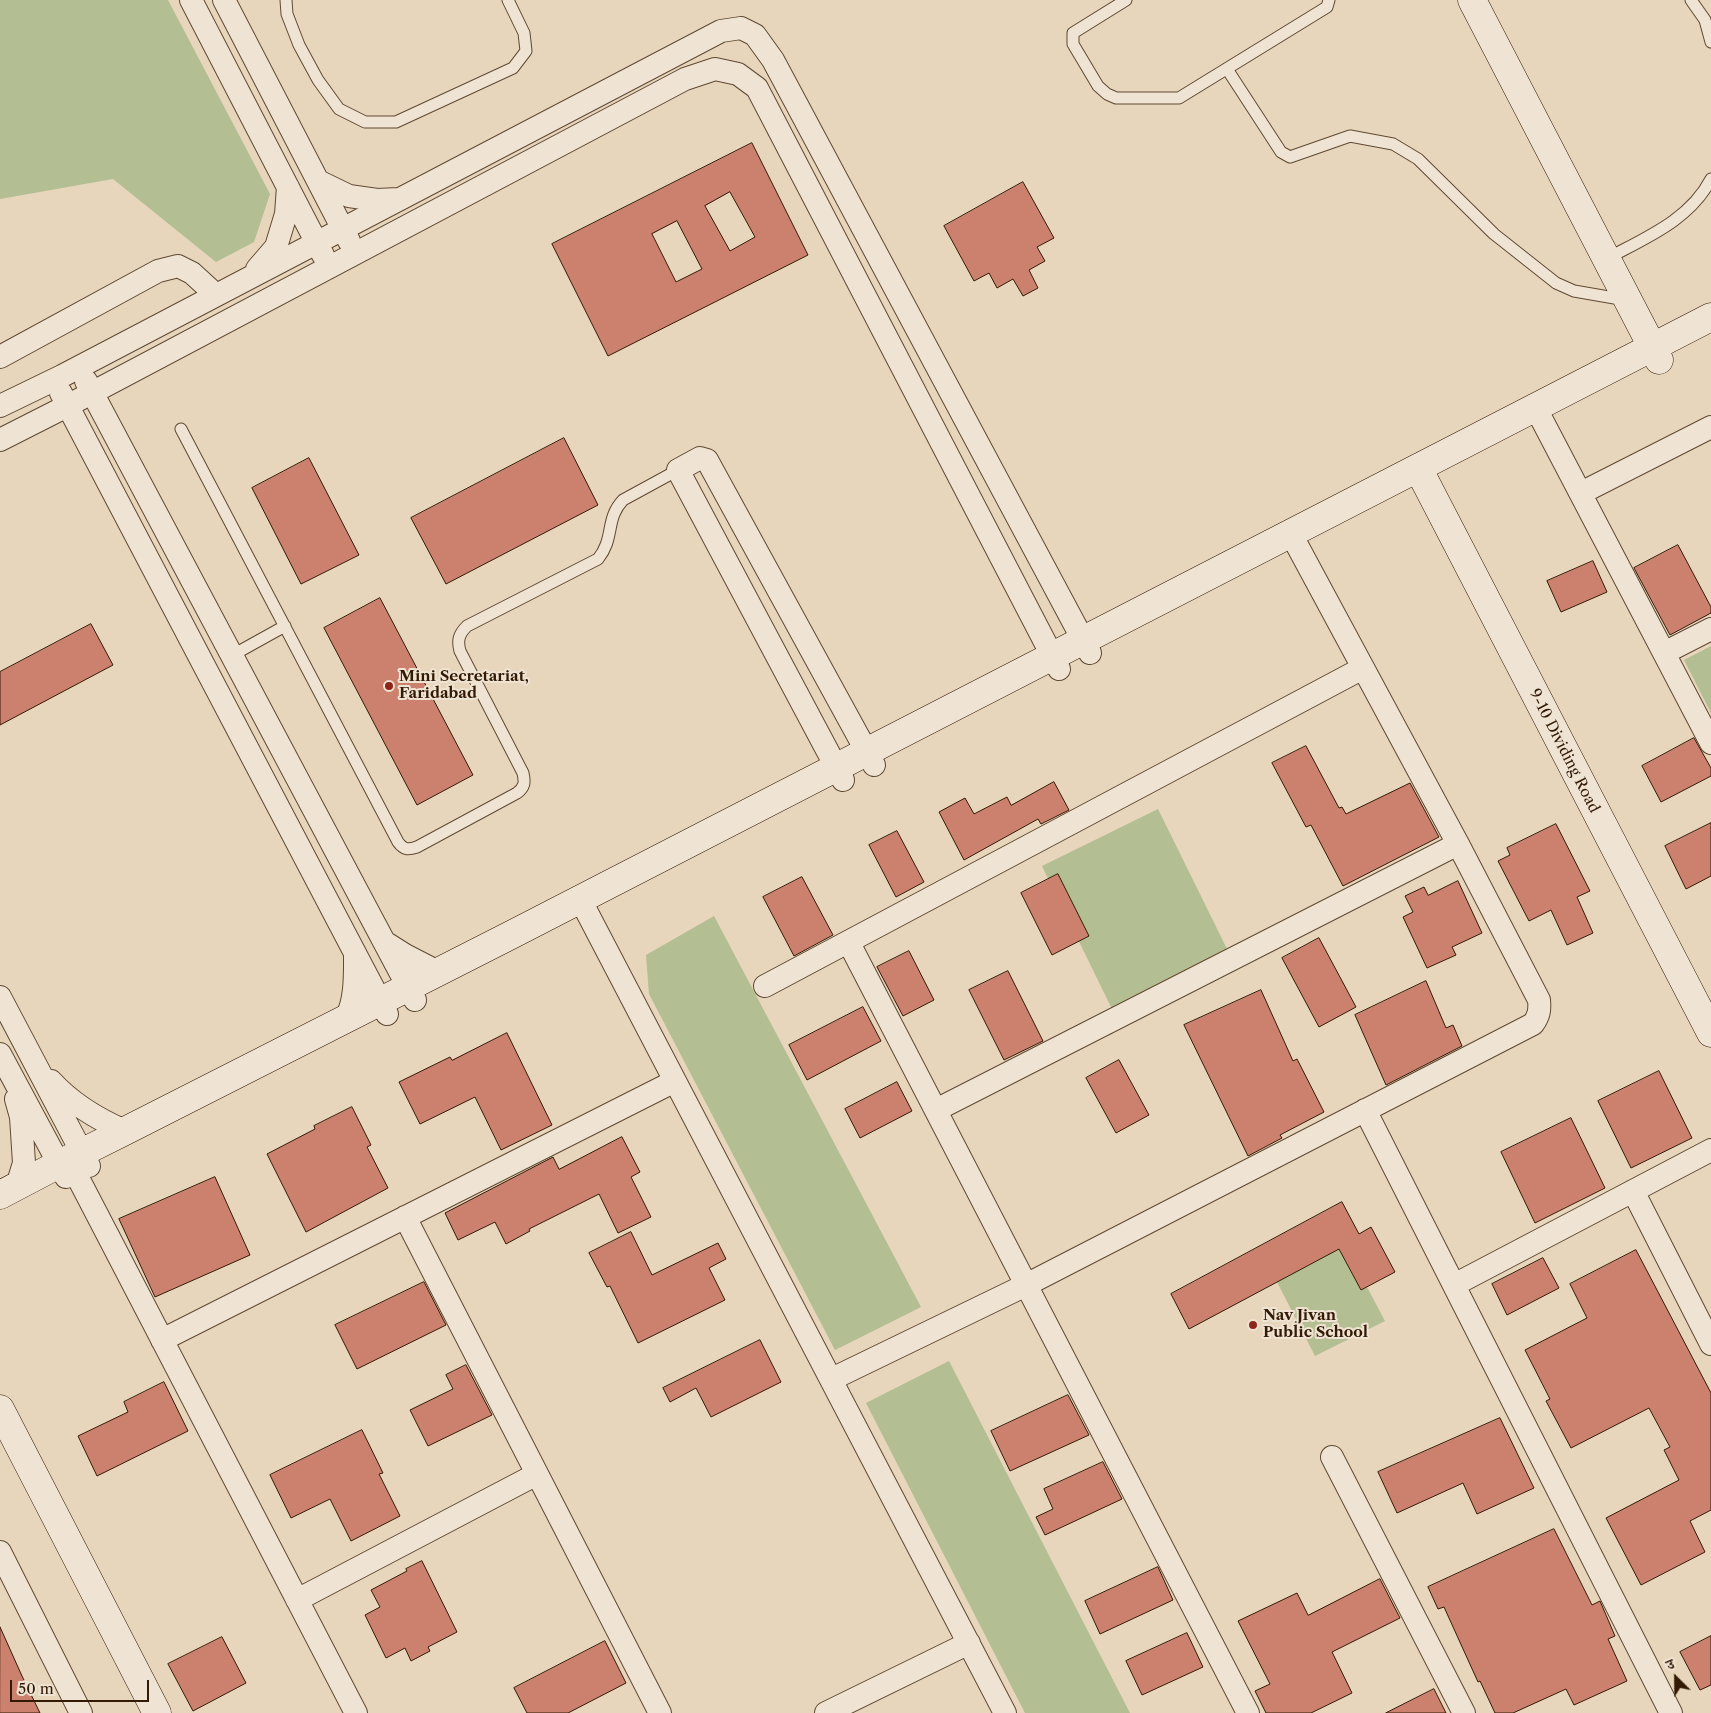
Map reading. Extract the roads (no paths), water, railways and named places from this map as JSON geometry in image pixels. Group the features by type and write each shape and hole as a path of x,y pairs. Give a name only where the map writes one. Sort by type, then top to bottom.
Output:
{"street":[{"path":"191,0 329,267"},
{"path":"224,0 354,253"},
{"path":"1472,0 1656,354"},
{"path":"0,406 54,380 721,31 741,28 755,35 777,68 1086,647"},
{"path":"0,440 91,394 684,79 715,70 738,74 756,88 1056,663"},
{"path":"318,181 349,196 377,200 400,199"},
{"path":"250,277 276,247 286,214 288,187"},
{"path":"0,357 158,271 178,266 192,273 216,295"},
{"path":"1421,474 1542,420 1656,354 1711,317"},
{"path":"9,1191 74,1166 584,906 1656,354 1711,333"},
{"path":"79,366 91,394 412,993"},
{"path":"54,380 384,1008"},
{"path":"1542,420 1711,743"},
{"path":"1581,494 1711,427"},
{"path":"840,774 678,470 700,458 707,460 871,758"},
{"name":"9-10 Dividing Road","path":"1421,474 1711,1033"},
{"path":"832,1379 1026,1285 1533,1024 1538,1017 1540,1010 1539,1000 1458,844 1294,540"},
{"path":"1664,653 1711,629"},
{"path":"765,986 1363,668"},
{"path":"936,1110 1458,844"},
{"path":"412,993 438,972 584,906"},
{"path":"584,906 1006,1713"},
{"path":"849,942 1248,1713"},
{"path":"385,943 438,972"},
{"path":"346,1019 350,1011 355,978 355,952"},
{"path":"0,997 35,1064 74,1166 162,1340 356,1713"},
{"path":"0,1210 74,1166 125,1131 346,1019 384,1008"},
{"path":"4,1062 74,1166"},
{"path":"4,1062 21,1117 24,1163 9,1191"},
{"path":"35,1064 66,1097 104,1122 125,1131"},
{"path":"162,1340 676,1080"},
{"path":"1365,1110 1671,1713"},
{"path":"1454,1286 1711,1150"},
{"path":"1633,1192 1711,1344"},
{"path":"405,1218 660,1713"},
{"path":"0,1409 156,1713"},
{"path":"1332,1457 1464,1713"},
{"path":"297,1600 537,1474"},
{"path":"0,1552 81,1713"},
{"path":"826,1713 969,1643"}],"lane":[{"path":"286,0 286,14 299,45 318,80 339,109 365,122 396,122 513,68 526,51 524,33 508,0"},
{"path":"1126,0 1073,33 1073,44 1098,86 1107,94 1116,98 1179,98 1327,7 1330,0"},
{"path":"1691,0 1708,21 1711,42"},
{"path":"1227,68 1281,152 1290,157 1350,136 1393,144 1418,159 1494,234 1556,283 1574,290 1628,300"},
{"path":"1606,259 1673,222 1689,210 1706,189 1711,179"},
{"path":"182,429 398,842 402,848 409,849 417,847 517,793 526,782 460,651 458,642 461,633 467,626 598,559 605,550 616,507 623,500 678,470"},
{"path":"231,656 285,626"}],"place":[{"name":"Mini Secretariat, Faridabad","path":"389,686"},
{"name":"Nav Jivan Public School","path":"1253,1325"}]}
